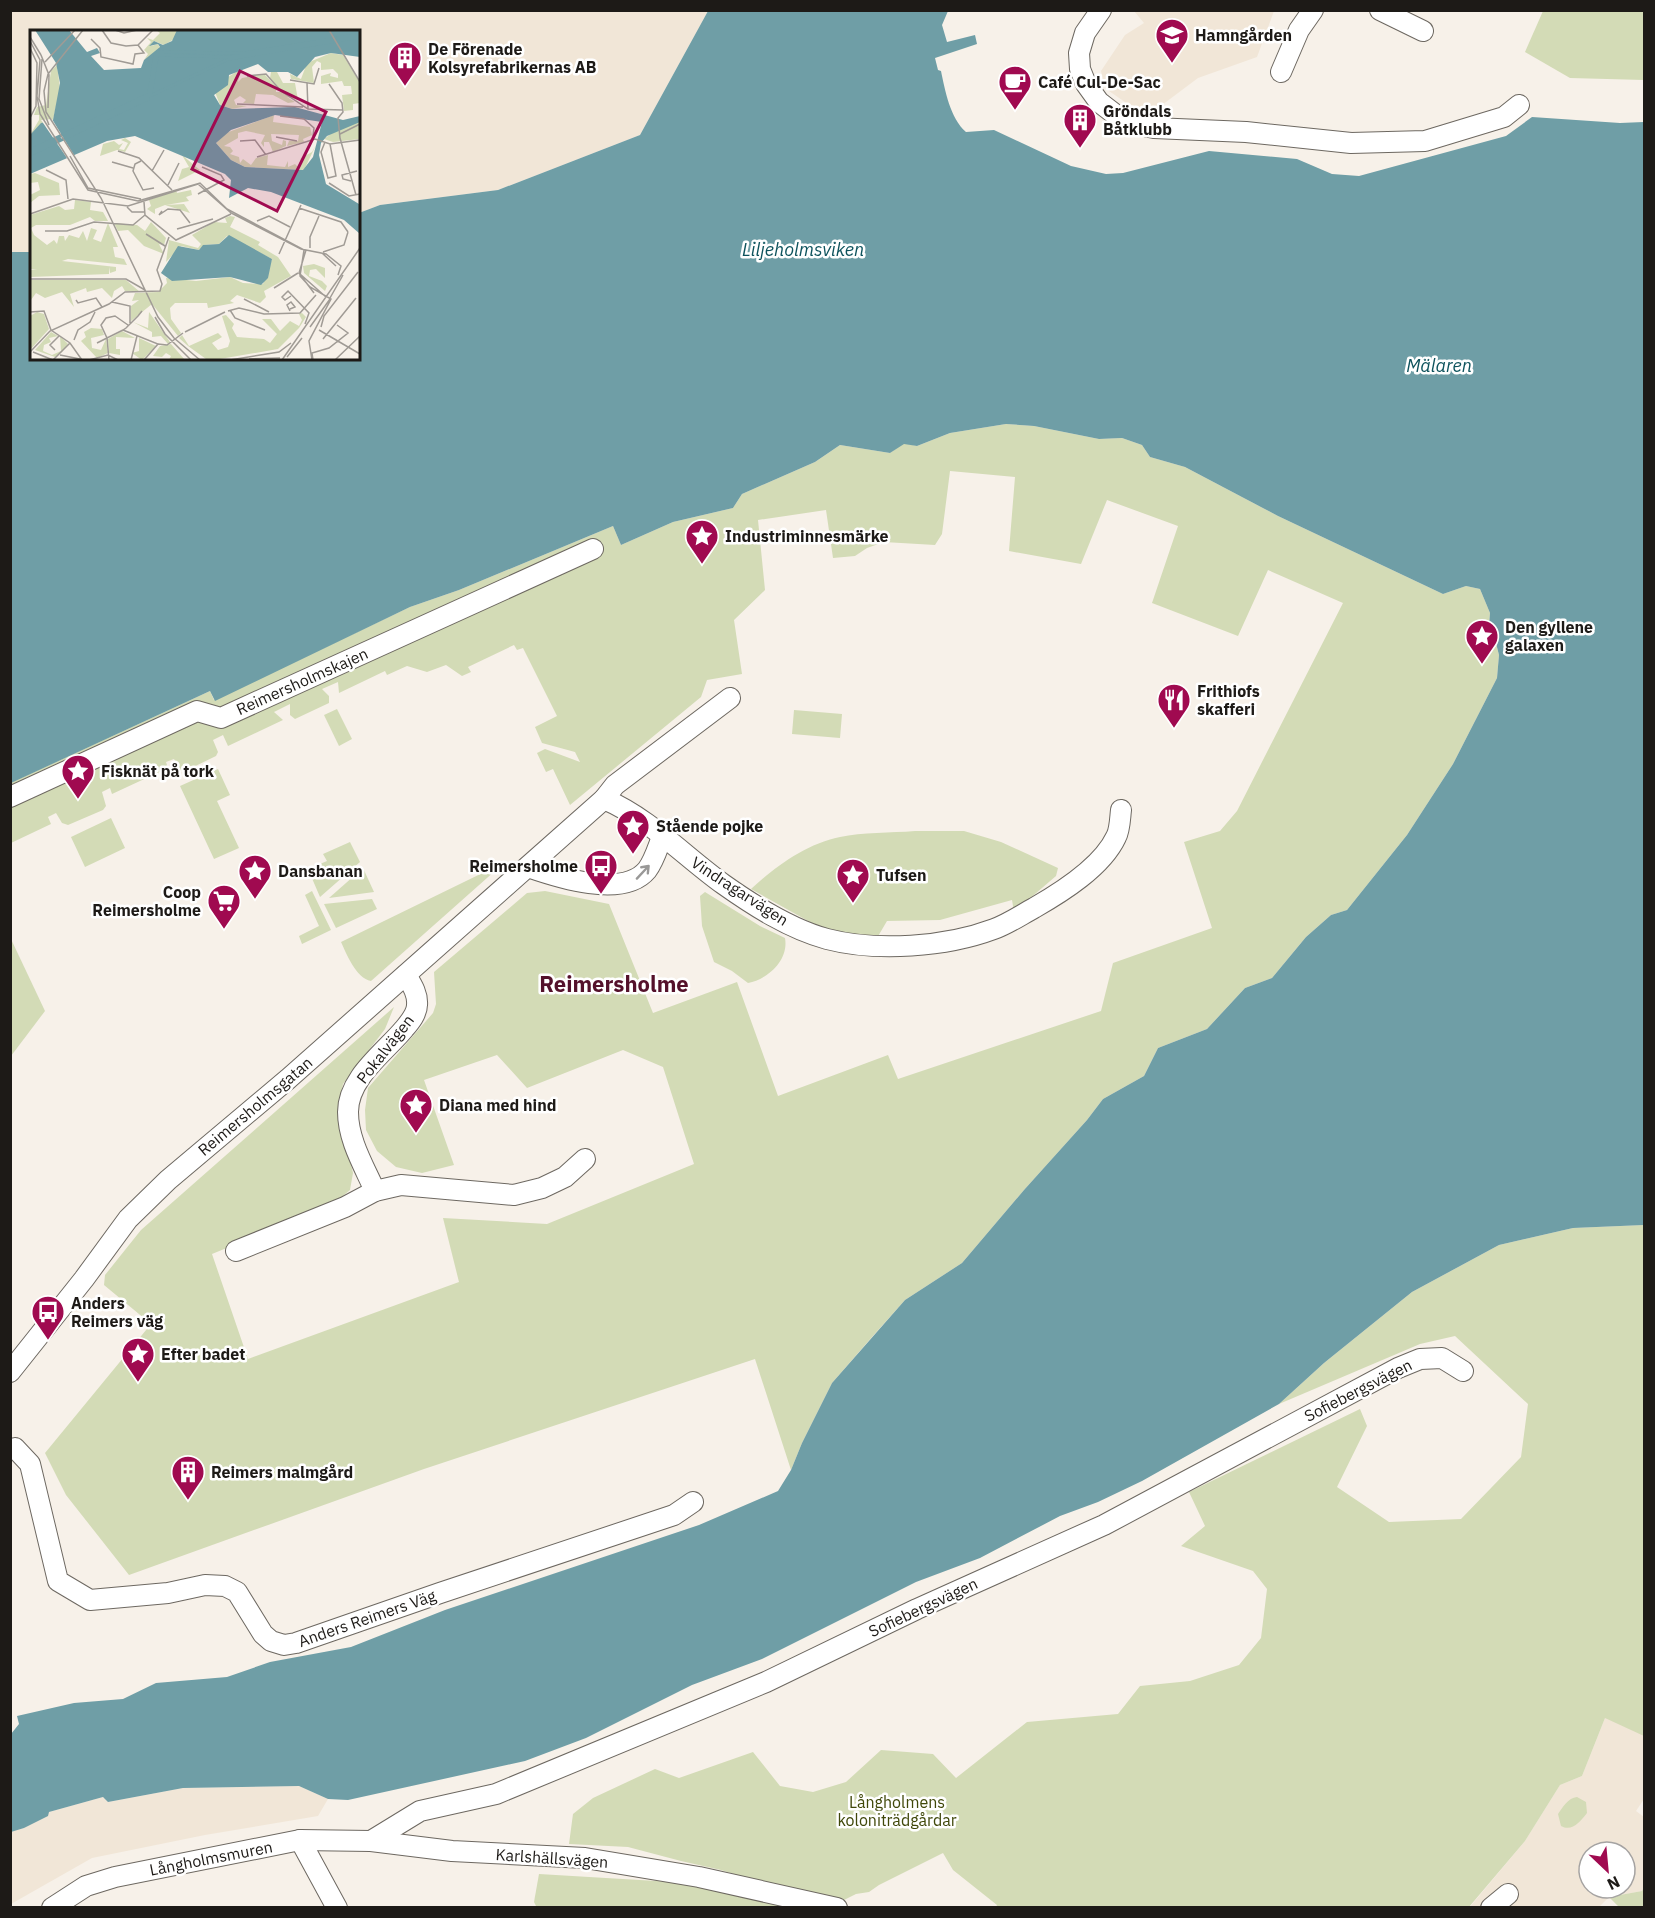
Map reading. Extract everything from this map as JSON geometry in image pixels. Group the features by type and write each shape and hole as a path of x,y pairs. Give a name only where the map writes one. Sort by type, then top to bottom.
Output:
{"street":[{"path":"1101,10 1085,33 1079,53 1080,69 1099,102 1125,122 1154,128 1246,132 1351,143 1425,141 1504,117 1519,105"},
{"path":"1281,72 1299,30 1313,10"},
{"path":"1380,10 1423,31"},
{"name":"Reimersholmskajen","path":"10,797 197,711 221,718 593,549"},
{"name":"Reimersholmsgatan","path":"10,1372 84,1279 128,1219 195,1156 288,1079 406,975 604,799 615,785 730,698"},
{"name":"Vindragarvägen","path":"604,799 634,815 723,884 764,910 797,928 828,939 870,945 930,945 963,939 995,929 1051,898 1101,858 1117,836 1121,810"},
{"path":"528,867 561,878 617,885 634,881 647,870 662,837"},
{"name":"Pokalvägen","path":"375,1191 355,1147 348,1112 351,1095 359,1078 411,1020 417,1007 415,990 406,975"},
{"path":"236,1251 345,1207 375,1191 401,1185 514,1195 542,1188 565,1177 585,1159"},
{"name":"Sofiebergsvägen","path":"371,1841 420,1811 496,1794 766,1682 917,1609 1104,1525 1398,1368 1420,1359 1443,1358 1462,1371"},
{"name":"Anders Reimers Väg","path":"15,1448 30,1464 58,1581 90,1600 168,1593 205,1585 225,1586 237,1592 263,1635 271,1641 284,1645 296,1643 674,1515 693,1503"},
{"path":"300,1840 337,1908"},
{"name":"Karlshällsvägen","path":"300,1840 371,1841 452,1851 585,1858 699,1877 837,1908"},
{"name":"Långholmsmuren","path":"52,1908 86,1886 115,1877 300,1840"},
{"path":"1491,1908 1508,1894"}],"shaded area":[{"path":"11,11 708,11 640,135 498,190 380,205 360,213 360,30 30,30 30,252 11,252"},
{"name":"Hamngården","path":"1134,11 1274,11 1257,57 1198,78 1150,114 1125,102 1106,89 1101,71 1125,35 1144,23"},
{"path":"1644,1603 1644,1799 1636,1811 1644,1817 1644,1887 1642,1891 1637,1892 1637,1840 1577,1840 1577,1900 1606,1900 1599,1907 1469,1908 1525,1841 1560,1785 1582,1776 1605,1718"},
{"path":"299,1786 328,1799 318,1816 205,1835 92,1858 11,1904 11,1832 24,1828 49,1812 103,1797 108,1802 183,1788"}],"green space":[{"path":"1543,11 1644,11 1644,80 1570,78 1525,52"},
{"path":"1006,424 1034,426 1099,439 1122,438 1142,445 1150,457 1185,467 1278,516 1443,594 1466,586 1480,589 1490,613 1489,625 1499,655 1497,678 1453,764 1407,835 1347,910 1331,915 1306,937 1272,978 1245,988 1207,1029 1158,1048 1144,1076 1103,1099 962,1263 905,1300 832,1383 791,1470 755,1359 424,1469 129,1575 66,1495 45,1453 151,1324 104,1285 105,1275 141,1230 394,1007 385,1029 343,1084 338,1110 353,1173 350,1190 332,1205 212,1254 248,1359 459,1282 443,1218 547,1224 694,1164 663,1067 623,1050 527,1088 497,1055 424,1080 454,1165 422,1173 396,1167 377,1151 366,1130 365,1110 368,1088 433,1013 436,1004 434,972 527,893 545,891 609,904 653,1013 737,982 778,1096 888,1055 898,1079 1101,1011 1113,963 1212,928 1184,842 1220,831 1237,811 1343,603 1268,570 1238,636 1152,603 1178,526 1107,500 1081,564 1009,551 1015,477 950,471 942,534 935,545 884,542 867,548 855,556 833,558 826,510 758,520 765,590 734,620 742,674 707,680 701,697 570,805 553,769 546,772 537,753 545,749 580,762 575,752 542,743 535,727 557,716 523,648 517,650 514,645 468,667 471,672 462,676 446,665 427,672 407,666 387,675 385,671 339,693 338,682 322,689 329,696 329,703 295,719 290,715 290,704 274,712 283,720 228,746 223,735 213,740 218,752 216,756 183,772 174,759 166,762 168,768 112,794 110,788 102,792 106,806 103,810 68,825 62,823 56,813 48,817 51,824 11,843 10,783 210,691 214,700 410,607 459,590 613,526 621,545 673,522 733,508 742,494 815,462 840,445 890,453 904,443 917,446 950,433"},
{"path":"337,709 352,739 339,746 324,715"},
{"path":"794,710 842,714 840,738 792,734"},
{"path":"218,769 230,795 217,801 239,848 214,859 180,786"},
{"path":"111,818 125,848 85,867 71,837"},
{"path":"964,831 1001,842 1058,868 1056,876 1014,912 1012,900 940,920 887,921 877,938 826,931 751,889 792,857 827,840 858,834"},
{"path":"350,842 360,862 320,897 308,869 327,861 323,854"},
{"path":"505,862 371,981 356,971 341,942"},
{"path":"363,868 374,892 329,898"},
{"path":"312,891 331,930 302,944 299,936 319,926 305,895"},
{"path":"705,892 760,926 785,938 784,954 770,973 748,983 732,971 714,962 702,926 700,896"},
{"path":"372,899 377,909 336,928 324,904"},
{"path":"10,937 45,1011 11,1056 10,1056"},
{"name":"Långholmens koloniträdgårdar","path":"1644,1225 1644,1736 1605,1718 1582,1776 1560,1785 1525,1841 1469,1907 996,1907 997,1905 953,1870 943,1853 869,1892 856,1894 844,1900 753,1880 628,1847 569,1844 573,1814 593,1798 655,1769 679,1778 753,1752 780,1786 813,1792 846,1782 881,1750 933,1754 956,1778 1027,1722 1118,1714 1140,1686 1190,1681 1239,1665 1261,1638 1267,1589 1253,1571 1181,1546 1205,1526 1189,1492 1360,1409 1367,1426 1337,1487 1389,1522 1461,1519 1521,1457 1528,1404 1455,1336 1420,1344 1279,1404 1324,1363 1412,1292 1499,1245 1573,1228"},
{"path":"1577,1797 1586,1802 1587,1813 1579,1823 1565,1828 1561,1826 1558,1814 1568,1801"},
{"path":"539,1874 673,1882 744,1893 799,1907 537,1908 534,1902"},
{"path":"1644,1887 1644,1907 1619,1907 1612,1900 1637,1900 1637,1892 1642,1891"}],"water":[{"name":"Mälaren","path":"708,11 948,11 942,25 947,42 975,35 977,44 935,58 938,70 941,71 952,112 960,126 966,132 994,130 1071,166 1106,174 1123,173 1209,151 1297,159 1332,174 1359,176 1506,136 1532,117 1620,123 1644,122 1644,1225 1573,1228 1499,1245 1412,1292 1324,1363 1279,1404 1142,1481 1098,1502 1060,1516 980,1558 916,1582 762,1659 692,1685 586,1738 525,1761 348,1800 328,1799 299,1786 183,1788 108,1802 103,1797 49,1812 48,1816 11,1832 11,1734 19,1724 17,1716 74,1703 123,1699 156,1683 227,1677 270,1662 351,1647 445,1610 699,1525 778,1491 791,1470 832,1383 905,1300 962,1263 1103,1099 1144,1076 1158,1048 1207,1029 1245,988 1272,978 1306,937 1331,915 1347,910 1407,835 1453,764 1497,678 1499,655 1489,625 1490,613 1480,589 1466,586 1443,594 1278,516 1185,467 1150,457 1142,445 1122,438 1099,439 1034,426 1006,424 950,433 917,446 904,444 890,453 840,445 815,462 742,494 733,508 673,522 621,545 613,526 459,590 410,607 215,701 210,691 11,783 11,252 30,252 30,360 360,360 360,213 380,205 498,190 640,135"}],"place":[{"name":"Hamngården","path":"1172,64"},
{"name":"De Förenade Kolsyrefabrikernas AB","path":"405,87"},
{"name":"Café Cul-De-Sac","path":"1015,111"},
{"name":"Gröndals Båtklubb","path":"1080,149"},
{"name":"Industriminnesmärke","path":"702,565"},
{"name":"Den gyllene galaxen","path":"1482,665"},
{"name":"Frithiofs skafferi","path":"1174,729"},
{"name":"Fisknät på tork","path":"78,800"},
{"name":"Stående pojke","path":"633,855"},
{"name":"Reimersholme","path":"601,895"},
{"name":"Dansbanan","path":"255,900"},
{"name":"Tufsen","path":"853,904"},
{"name":"Coop Reimersholme","path":"224,930"},
{"name":"Diana med hind","path":"416,1134"},
{"name":"Anders Reimers väg","path":"48,1341"},
{"name":"Efter badet","path":"138,1383"},
{"name":"Reimers malmgård","path":"188,1501"}],"district":[{"name":"Reimersholme","path":"614,984"}],"water label":[{"name":"Liljeholmsviken","path":"803,250"}]}
